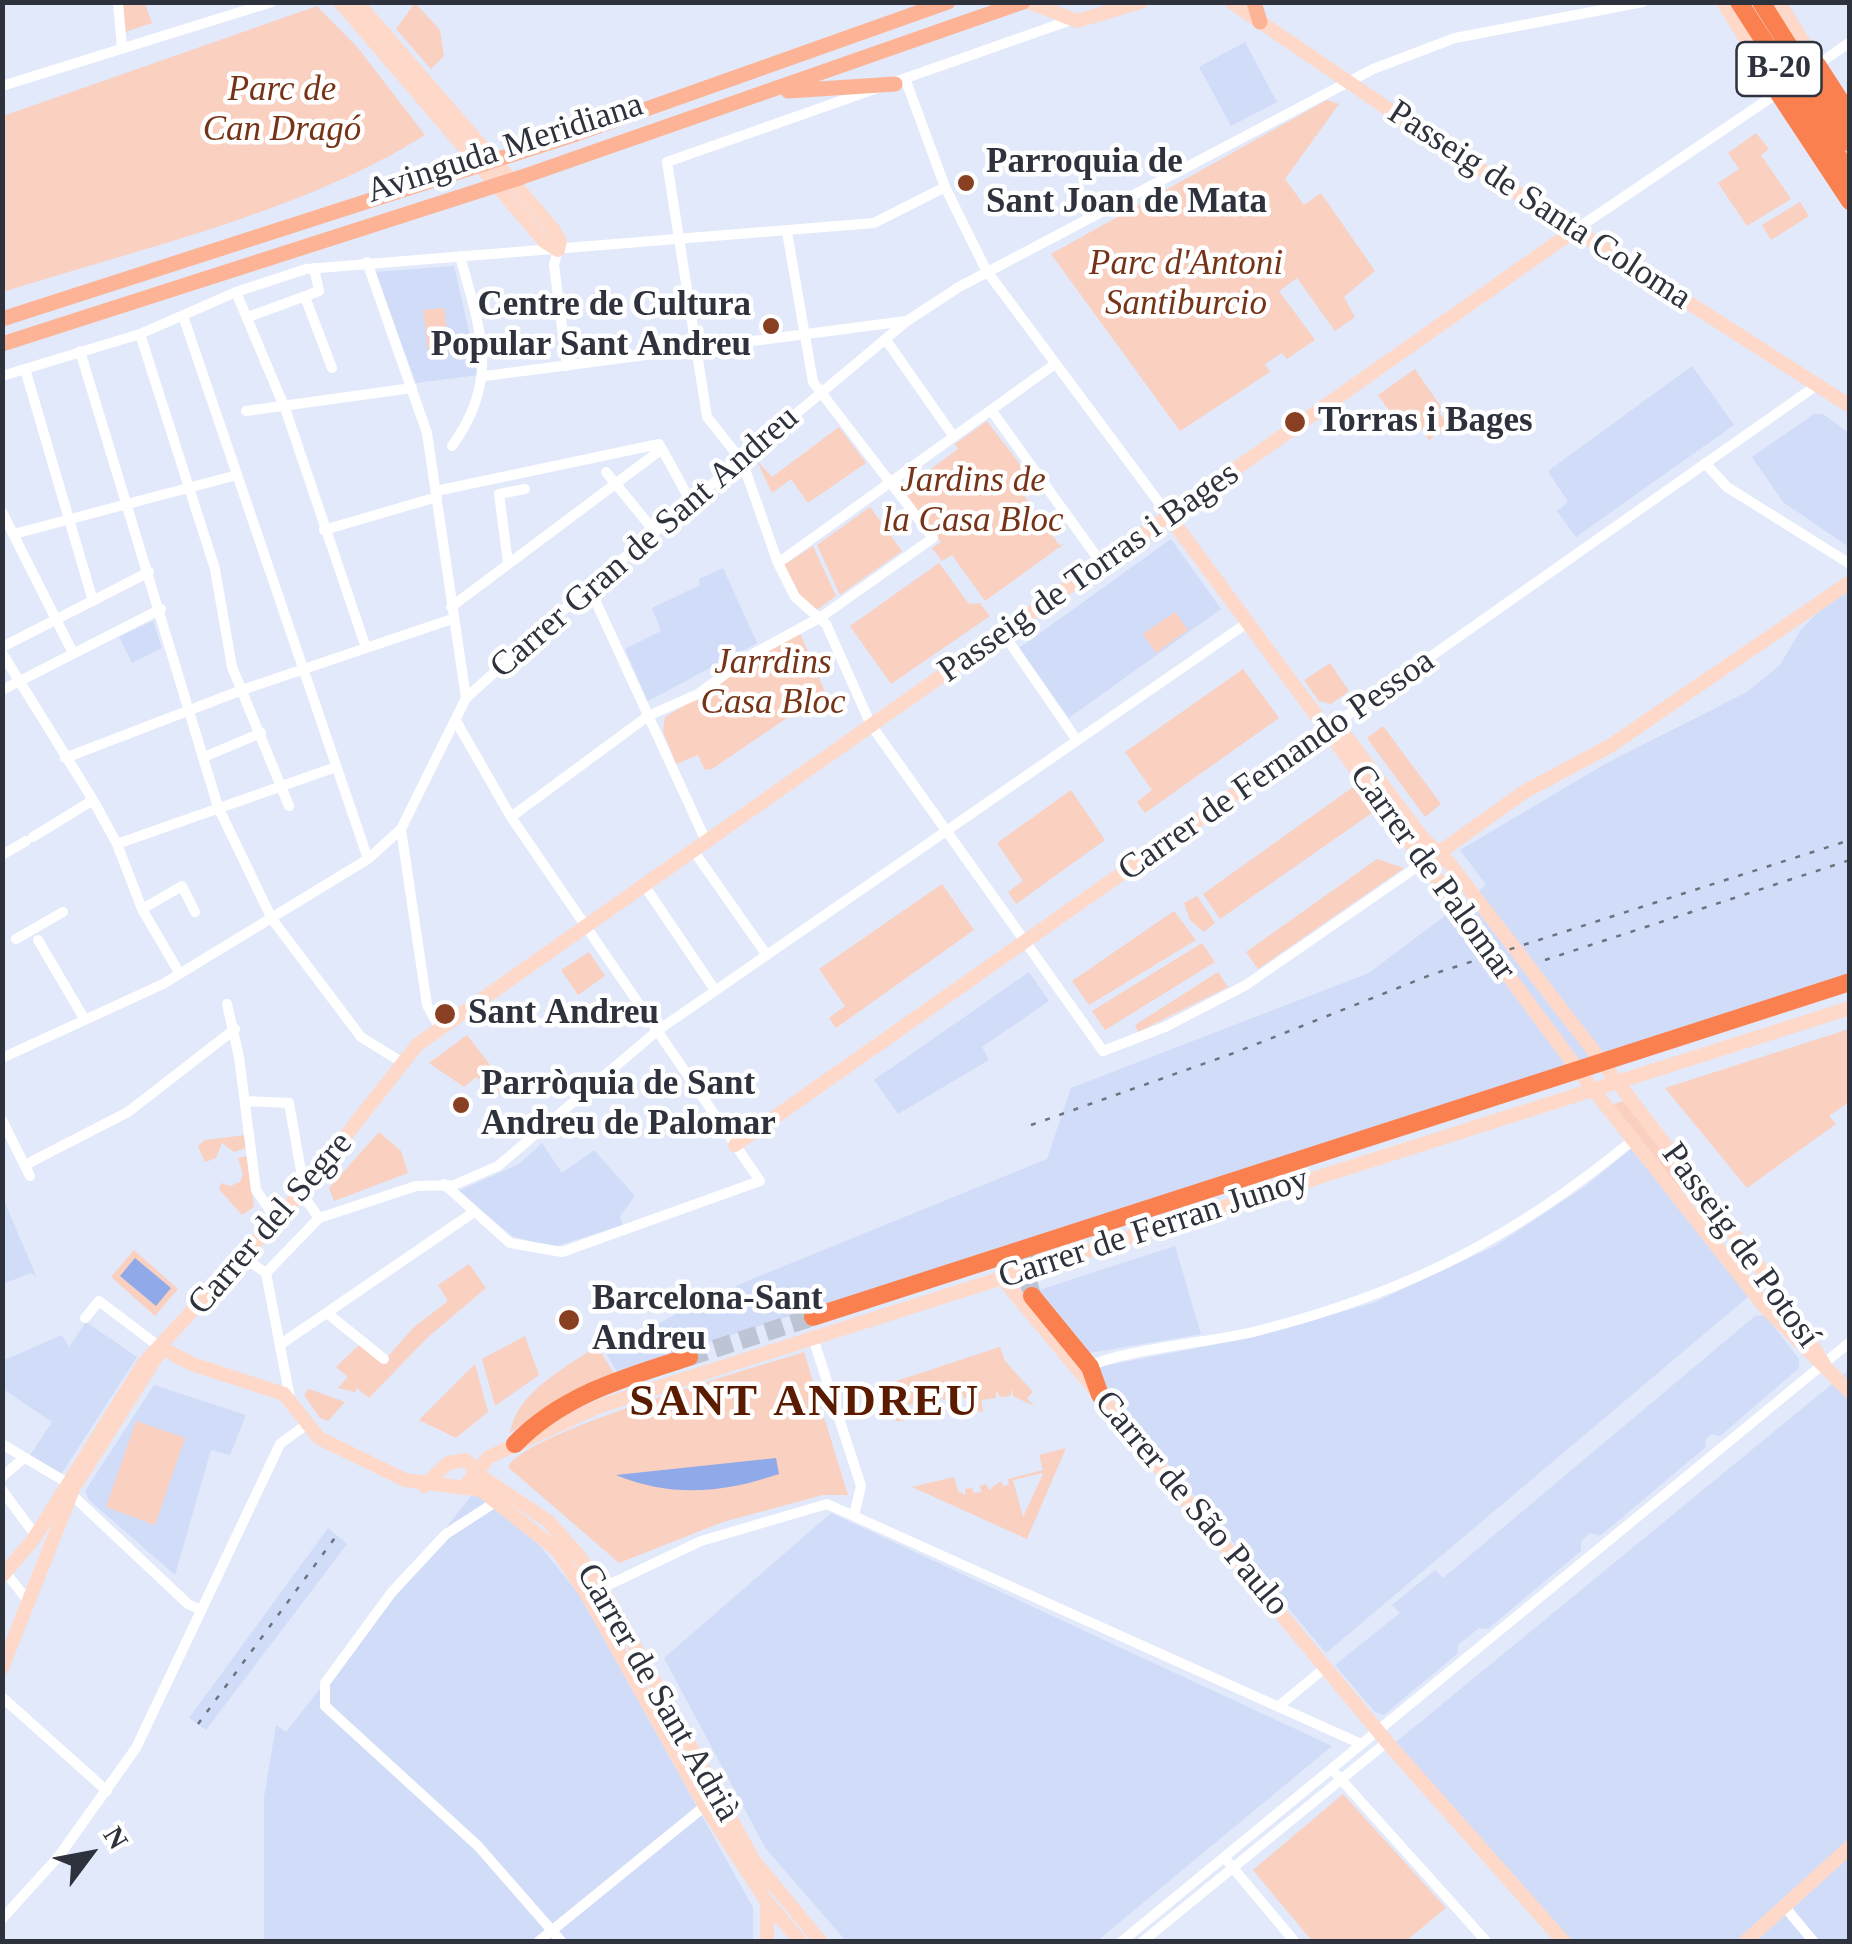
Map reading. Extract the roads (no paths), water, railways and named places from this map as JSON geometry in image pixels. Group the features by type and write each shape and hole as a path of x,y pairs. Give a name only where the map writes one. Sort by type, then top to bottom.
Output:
{"highway":[{"name":"B-20","path":"1738,2 1850,143"},
{"name":"B-20","path":"1760,2 1836,125 1850,175"},
{"path":"1817,65 1836,125"},
{"path":"1778,92 1850,201"},
{"path":"813,1317 1047,1246 1850,982"},
{"path":"1032,1296 1100,1395"},
{"path":"508,1448 543,1418 577,1398 689,1357"}],"main road":[{"name":"Avinguda Meridiana","path":"2,319 468,170 908,10 948,2"},
{"name":"Avinguda Meridiana","path":"2,344 484,189 1026,2"},
{"path":"1254,2 1260,22"},
{"path":"774,90 825,92 901,83"}],"street":[{"path":"118,2 122,48"},
{"path":"2,86 272,2"},
{"path":"340,2 544,242 558,250"},
{"path":"356,2 554,230 560,242 554,265 567,366"},
{"path":"1026,2 1072,20"},
{"name":"Avinguda Meridiana","path":"676,240 666,166 672,158 901,83 1072,20 1141,2"},
{"name":"Passeig de Santa Coloma","path":"1231,2 1850,406"},
{"path":"1723,2 1778,92"},
{"path":"1779,2 1817,65"},
{"name":"Carrer Gran de Sant Andreu","path":"2,1058 180,974 368,859 401,829 466,698 589,587 907,321 986,270 1348,81 1454,38 1640,3"},
{"name":"Passeig de Torras i Bages","path":"379,1099 402,1063 440,1028 1850,42"},
{"name":"Carrer de Palomar","path":"901,83 986,270 1248,622 1460,877 1619,1082"},
{"name":"Avinguda Meridiana","path":"2,376 140,334 236,292 314,268 874,222 945,187"},
{"path":"512,816 648,716 698,694 753,654 821,617 933,538 813,382 786,232"},
{"path":"676,240 707,417 742,461 778,563 795,596 821,617 872,726 1103,1051 1165,1027 1246,985 1524,792 1610,746 1850,582"},
{"path":"452,446 470,418 485,376 460,256"},
{"path":"368,262 427,434 466,698"},
{"path":"248,318 319,291 314,268"},
{"path":"236,292 284,406 366,648"},
{"path":"305,296 332,368"},
{"path":"184,316 368,859"},
{"path":"485,376 694,352 907,321"},
{"path":"140,334 215,570 232,667 289,806"},
{"path":"886,340 954,438"},
{"path":"80,350 218,807 272,918 361,1036 402,1063"},
{"path":"778,563 1056,364"},
{"path":"25,369 93,601"},
{"name":"Carrer de Fernando Pessoa","path":"736,1145 1286,762 1331,725 1817,385"},
{"path":"246,411 412,388"},
{"path":"991,410 1102,564"},
{"path":"324,530 437,494 659,444 691,502"},
{"path":"65,758 451,613 508,564 662,449"},
{"path":"1704,463 1727,487 1850,564"},
{"path":"606,472 655,532"},
{"path":"14,534 238,475"},
{"path":"508,564 499,494 525,489"},
{"path":"2,512 73,654"},
{"path":"149,572 2,650 18,683 93,800 117,844 142,910 180,974"},
{"path":"589,587 648,716 700,846 766,954"},
{"path":"2,690 161,609"},
{"path":"266,1273 319,1218 416,1186 466,1181 498,1166 656,1031 1248,622"},
{"path":"1003,633 1076,739"},
{"path":"444,1184 510,1242 562,1252 760,1181 512,816 456,721"},
{"name":"Carrer de Palomar","path":"1331,725 1442,891 1593,1089"},
{"path":"204,757 261,732"},
{"path":"117,844 336,767"},
{"path":"2,855 93,800"},
{"path":"401,829 427,1005 440,1028"},
{"path":"644,885 714,990"},
{"path":"142,910 182,886 194,912"},
{"path":"16,940 34,934 62,912"},
{"path":"34,934 85,1020"},
{"path":"227,1004 235,1030 256,1190 276,1219"},
{"name":"Carrer de Ferran Junoy","path":"463,1477 488,1458 600,1406 1850,1008"},
{"path":"2,1120 27,1170 128,1112 235,1030"},
{"name":"Passeig de Potosí","path":"1619,1082 1774,1286 1824,1364"},
{"name":"Passeig de Potosí","path":"1593,1089 1762,1304 1793,1340 1824,1364"},
{"name":"Carrer del Segre","path":"2,1668 30,1602 67,1487 162,1348 379,1099"},
{"path":"245,1102 289,1104 302,1190 319,1218"},
{"path":"1086,1370 1258,1332 1408,1284 1521,1224 1633,1140"},
{"path":"281,1344 474,1212"},
{"path":"84,1318 97,1298 162,1348 192,1364 290,1398 266,1273 243,1257"},
{"name":"Carrer de São Paulo","path":"1002,1278 1086,1370"},
{"path":"327,1313 384,1359"},
{"path":"814,1338 862,1486 854,1515"},
{"path":"1142,1942 1850,1342"},
{"path":"1824,1364 1850,1392"},
{"name":"Carrer de São Paulo","path":"1100,1395 1382,1736 1564,1942"},
{"name":"Carrer de Sant Adrià","path":"290,1398 307,1424 330,1444 373,1465 424,1486 463,1477 494,1482 548,1521 595,1592 754,1861 821,1942"},
{"path":"4,1916 45,1873 107,1790 153,1718 280,1444 307,1424"},
{"path":"2,1444 67,1487 188,1604 201,1610"},
{"path":"494,1482 491,1471 508,1448"},
{"path":"2,1477 24,1458"},
{"name":"Carrer de Sant Adrià","path":"463,1477 556,1550 595,1592 705,1806 767,1902 801,1942"},
{"path":"30,1602 4,1572 36,1536 67,1487"},
{"path":"2,1490 36,1536"},
{"path":"497,1501 446,1534 392,1592 325,1683 328,1712 478,1846 562,1942"},
{"path":"595,1592 670,1552 827,1504 1359,1743"},
{"path":"1280,1705 1326,1667"},
{"path":"2,1698 107,1790"},
{"path":"1121,1942 1359,1743 1382,1736"},
{"path":"1330,1767 1487,1942"},
{"path":"538,1942 705,1806"},
{"path":"1745,1942 1850,1847"},
{"path":"1223,1856 1295,1942"},
{"path":"767,1902 767,1942"},
{"path":"1784,1906 1814,1942"}],"water":[{"path":"135,1258 171,1288 156,1306 120,1276"},
{"path":"776,1458 779,1474 718,1489 677,1490 616,1475"}],"tunnel":[{"path":"1032,1296 1025,1269 1041,1251"},
{"path":"689,1357 813,1317"}],"railway":[{"path":"1031,1125 1234,1053 1433,974 1850,840"},
{"path":"1545,960 1850,860"},
{"path":"198,1724 337,1535"}],"place":[{"name":"Parroquia de Sant Joan de Mata","path":"966,183"},
{"name":"Centre de Cultura Popular Sant Andreu","path":"771,326"},
{"name":"Torras i Bages","path":"1295,422"},
{"name":"Sant Andreu","path":"445,1014"},
{"name":"Parròquia de Sant Andreu de Palomar","path":"461,1105"},
{"name":"Barcelona-Sant Andreu","path":"569,1320"}],"district":[{"name":"SANT ANDREU","path":"805,1403"}],"park label":[{"name":"Parc de Can Dragó","path":"282,111"},
{"name":"Parc d'Antoni Santiburcio","path":"1186,285"},
{"name":"Jardins de la Casa Bloc","path":"973,502"},
{"name":"Jarrdins Casa Bloc","path":"773,684"}]}
